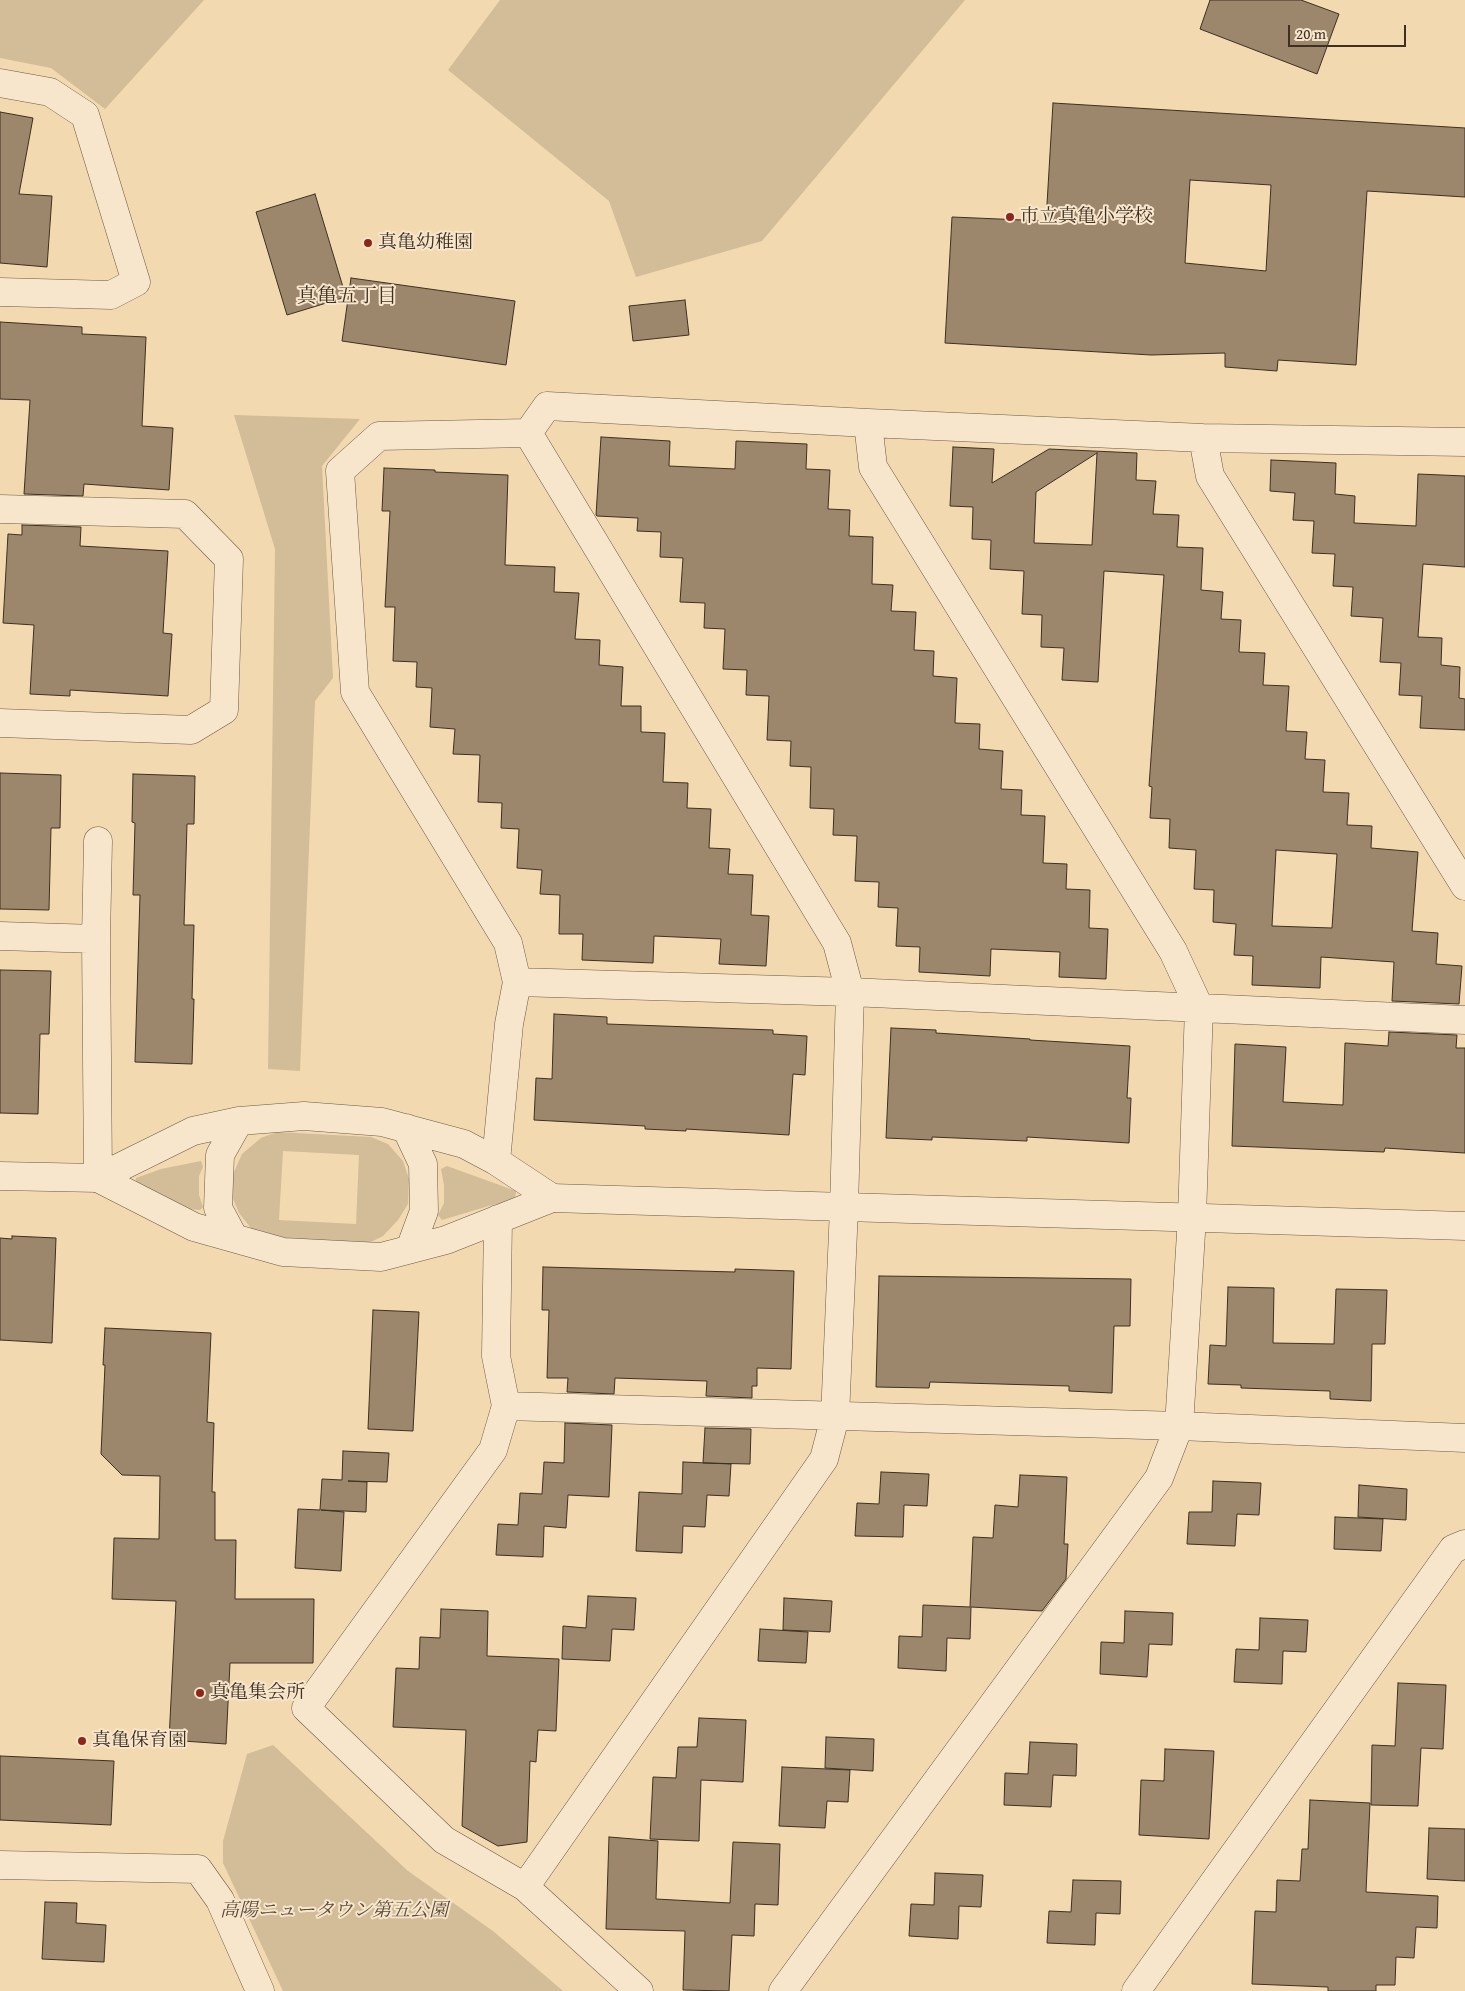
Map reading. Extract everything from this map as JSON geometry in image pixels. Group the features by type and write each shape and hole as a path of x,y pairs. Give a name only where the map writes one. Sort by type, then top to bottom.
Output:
{"street":[{"path":"0,83 50,92 85,115 136,282 111,295 0,292"},
{"path":"528,433 547,406 1202,438 1465,442"},
{"path":"783,1991 1159,1478 1179,1426 1192,1217 1199,1007 1173,951 873,467 868,423"},
{"path":"496,1161 509,1024 517,982 508,943 355,692 340,471 379,436 528,433"},
{"path":"525,1887 824,1459 835,1417 844,1208 850,992 837,943 528,433"},
{"path":"1202,438 1210,476 1465,886"},
{"path":"0,508 185,514 229,559 224,710 191,730 0,723"},
{"path":"98,841 96,939 98,1178"},
{"path":"0,936 96,939"},
{"path":"517,982 850,992 1465,1020"},
{"path":"98,1178 193,1131 239,1122 304,1116 382,1122 464,1144 496,1161 552,1198"},
{"path":"234,1238 218,1208 220,1155 239,1122"},
{"path":"406,1128 424,1164 424,1211 410,1249"},
{"path":"0,1176 98,1178 194,1227 282,1252 381,1257 446,1240 552,1198 1465,1226"},
{"path":"498,1219 496,1356 506,1406 493,1450 306,1708 444,1840 525,1887 640,1991"},
{"path":"506,1406 1179,1426 1465,1438"},
{"path":"1136,1991 1453,1549 1465,1544"},
{"path":"0,1865 198,1869 220,1900 260,1991"}],"green space":[{"path":"0,0 204,0 105,109 51,68 0,58"},
{"path":"500,0 965,0 762,241 636,277 609,201 448,70"},
{"path":"234,415 360,419 322,466 333,678 315,701 300,1071 268,1069 275,549"},
{"path":"277,1132 371,1137 388,1144 403,1161 409,1179 408,1204 398,1220 383,1236 365,1245 267,1238 254,1232 239,1213 232,1196 233,1174 242,1154 261,1138","holes":["283,1151 359,1155 356,1224 279,1220"]},
{"path":"201,1161 203,1167 199,1176 199,1195 203,1207 200,1210 185,1209 135,1188 136,1178 161,1169"},
{"path":"447,1166 516,1191 515,1202 492,1205 442,1220 438,1215 444,1203 444,1185 441,1169"},
{"name":"高陽ニュータウン第五公園","path":"273,1745 408,1871 493,1931 563,1991 283,1991 223,1863 223,1841 247,1754"}],"building":[{"path":"1210,0 1301,0 1339,14 1317,74 1200,29"},
{"path":"1053,103 1465,128 1465,197 1367,191 1356,365 1278,360 1277,371 1225,367 1225,353 1151,355 945,343 952,217 1046,221","holes":["1190,180 1271,185 1266,271 1185,263"]},
{"path":"0,112 33,118 19,194 52,196 47,267 0,263"},
{"path":"315,194 346,297 287,315 256,212"},
{"path":"351,278 515,301 506,365 342,341"},
{"path":"685,300 689,335 633,341 629,306"},
{"path":"0,322 82,327 82,334 146,337 142,426 173,428 169,490 84,484 83,496 24,494 30,400 0,399"},
{"path":"601,437 670,441 669,466 735,469 736,441 807,444 806,469 830,470 828,509 850,510 849,536 873,537 872,584 893,585 891,611 916,612 914,650 934,651 933,676 957,678 955,723 980,724 979,749 1003,751 1001,789 1022,790 1021,815 1045,816 1043,863 1067,864 1066,889 1090,890 1089,928 1108,929 1106,979 1059,977 1060,952 991,949 990,976 919,972 920,947 896,946 898,908 878,907 879,882 855,881 857,836 833,835 834,809 810,808 811,767 790,766 791,741 767,740 769,696 746,695 747,670 723,669 725,629 704,628 705,603 680,602 683,558 660,557 661,532 637,531 638,518 596,515"},
{"path":"953,447 994,449 992,483 1049,449 1137,453 1136,480 1156,481 1153,514 1179,515 1177,547 1203,548 1201,590 1223,592 1221,619 1241,620 1239,652 1265,653 1263,685 1289,686 1286,731 1307,732 1305,759 1325,760 1323,792 1349,793 1347,825 1372,826 1371,848 1418,852 1412,931 1438,933 1436,964 1462,966 1459,1004 1392,1001 1394,962 1321,957 1320,988 1252,985 1253,956 1234,955 1236,924 1213,922 1214,890 1194,889 1196,850 1169,848 1170,819 1150,818 1152,787 1149,786 1164,575 1104,571 1098,682 1062,680 1064,648 1041,647 1042,615 1022,614 1024,571 990,569 991,540 972,539 973,507 950,506","holes":["1097,453 1092,545 1034,543 1036,492","1276,850 1337,854 1332,928 1272,926"]},
{"path":"1271,460 1336,463 1335,494 1355,496 1354,523 1416,526 1418,474 1465,476 1465,567 1423,564 1418,637 1442,638 1441,665 1460,667 1459,698 1465,699 1465,730 1420,728 1422,696 1399,695 1401,663 1380,662 1383,618 1351,616 1353,587 1333,586 1335,554 1312,553 1314,521 1293,520 1295,493 1270,491"},
{"path":"384,468 508,475 505,565 555,567 554,592 579,593 575,639 600,640 599,665 623,667 621,706 641,706 641,732 665,733 663,782 688,783 687,808 711,809 709,848 730,849 728,874 753,875 751,915 769,916 766,966 719,964 721,939 654,936 653,963 582,960 583,934 559,934 560,895 540,894 542,870 517,868 519,829 501,828 502,803 478,802 480,755 453,754 455,729 430,727 432,688 416,687 417,662 393,661 395,607 385,607 390,511 382,511"},
{"path":"22,525 81,527 80,546 168,551 163,633 172,634 168,696 70,690 70,696 30,694 34,625 3,623 8,534 22,535"},
{"path":"0,773 61,775 60,828 51,828 49,910 0,909"},
{"path":"133,774 195,776 194,824 187,824 184,925 194,925 192,1064 135,1062 140,895 133,895 135,823 132,822"},
{"path":"0,970 51,971 49,1034 40,1034 38,1114 0,1113"},
{"path":"554,1014 607,1017 607,1024 773,1030 773,1034 807,1036 805,1075 793,1074 789,1135 686,1129 686,1131 645,1129 645,1126 534,1120 536,1078 552,1079"},
{"path":"891,1028 936,1030 936,1033 1130,1046 1127,1098 1131,1098 1129,1143 1027,1137 1027,1141 932,1137 932,1140 886,1138"},
{"path":"1389,1032 1457,1035 1456,1048 1465,1048 1465,1153 1385,1148 1384,1152 1232,1146 1235,1044 1286,1047 1283,1102 1343,1105 1345,1043 1388,1046"},
{"path":"12,1236 56,1238 52,1343 0,1340 0,1238 12,1239"},
{"path":"543,1267 735,1272 735,1269 794,1271 791,1369 757,1368 757,1386 752,1386 752,1398 706,1396 707,1381 615,1378 614,1394 567,1392 568,1378 547,1378 549,1310 542,1310"},
{"path":"879,1276 1131,1279 1130,1326 1114,1326 1112,1393 1069,1391 1069,1386 930,1382 929,1388 876,1387"},
{"path":"1228,1287 1274,1288 1273,1343 1334,1344 1336,1289 1387,1290 1385,1344 1372,1344 1371,1401 1330,1399 1330,1391 1241,1388 1241,1385 1208,1384 1210,1345 1226,1346"},
{"path":"373,1310 419,1312 413,1431 368,1429"},
{"path":"105,1328 211,1333 207,1422 214,1423 212,1492 215,1492 215,1540 236,1540 235,1599 314,1599 313,1663 230,1663 226,1744 169,1740 176,1601 112,1599 114,1538 159,1539 160,1476 122,1475 101,1454"},
{"path":"565,1423 612,1425 609,1497 568,1495 566,1528 544,1526 543,1557 496,1555 498,1524 518,1525 520,1493 542,1494 544,1462 564,1463"},
{"path":"705,1428 751,1429 750,1464 703,1463"},
{"path":"343,1451 389,1453 387,1482 348,1481 367,1482 366,1512 321,1510 344,1512 341,1571 295,1568 298,1509 320,1510 322,1479 342,1480"},
{"path":"683,1462 731,1464 729,1496 707,1495 705,1527 683,1526 682,1553 636,1551 639,1492 682,1494"},
{"path":"881,1472 929,1474 927,1506 904,1505 903,1537 855,1536 857,1503 879,1504"},
{"path":"1020,1475 1067,1477 1064,1544 1068,1544 1066,1579 1042,1611 971,1607 970,1639 947,1638 946,1671 898,1668 899,1636 922,1637 923,1605 970,1607 973,1537 993,1538 995,1505 1018,1507"},
{"path":"1213,1481 1261,1483 1259,1515 1237,1514 1235,1546 1187,1544 1189,1512 1212,1512"},
{"path":"1359,1485 1407,1489 1406,1520 1358,1517"},
{"path":"1335,1517 1383,1519 1381,1551 1334,1549"},
{"path":"588,1596 636,1598 634,1630 612,1629 610,1661 562,1659 563,1626 586,1628"},
{"path":"784,1598 832,1601 830,1632 783,1630"},
{"path":"441,1609 488,1611 487,1656 559,1659 556,1731 538,1730 536,1762 530,1761 527,1842 498,1846 462,1826 466,1730 393,1727 396,1668 419,1669 420,1637 440,1638"},
{"path":"1125,1611 1173,1613 1172,1645 1149,1644 1147,1677 1100,1674 1101,1642 1124,1643"},
{"path":"1260,1618 1308,1620 1306,1652 1283,1651 1282,1684 1234,1682 1236,1649 1259,1650"},
{"path":"760,1629 808,1632 806,1663 758,1661"},
{"path":"1398,1683 1446,1685 1443,1749 1421,1748 1418,1806 1371,1805 1372,1745 1395,1746"},
{"path":"699,1718 746,1720 743,1782 701,1780 699,1841 650,1839 653,1777 676,1778 678,1747 697,1747"},
{"path":"826,1737 874,1739 873,1771 825,1768"},
{"path":"1030,1742 1077,1744 1076,1776 1053,1775 1051,1807 1004,1805 1005,1773 1028,1774"},
{"path":"1165,1749 1214,1751 1209,1839 1139,1835 1141,1780 1164,1781"},
{"path":"0,1756 114,1761 111,1825 0,1820"},
{"path":"782,1767 850,1770 848,1802 827,1801 825,1828 779,1826"},
{"path":"1310,1800 1370,1803 1366,1892 1438,1896 1437,1928 1416,1927 1414,1958 1396,1957 1395,1985 1376,1985 1376,1991 1328,1991 1328,1987 1252,1984 1255,1911 1276,1912 1277,1880 1300,1881 1302,1849 1308,1849"},
{"path":"1429,1828 1465,1829 1465,1881 1427,1879"},
{"path":"609,1837 658,1841 656,1899 730,1903 733,1842 780,1844 778,1905 755,1904 754,1936 732,1935 729,1991 683,1990 685,1931 606,1929"},
{"path":"935,1873 983,1875 981,1907 959,1906 958,1939 909,1936 911,1904 934,1905"},
{"path":"1073,1880 1121,1881 1120,1914 1096,1913 1095,1945 1047,1943 1049,1911 1071,1912"},
{"path":"45,1902 77,1903 76,1923 106,1925 104,1962 42,1959"}],"place":[{"name":"市立真亀小学校","path":"1010,217"},
{"name":"真亀幼稚園","path":"368,243"},
{"name":"真亀集会所","path":"200,1693"},
{"name":"真亀保育園","path":"82,1741"}],"district":[{"name":"真亀五丁目","path":"347,297"}]}
